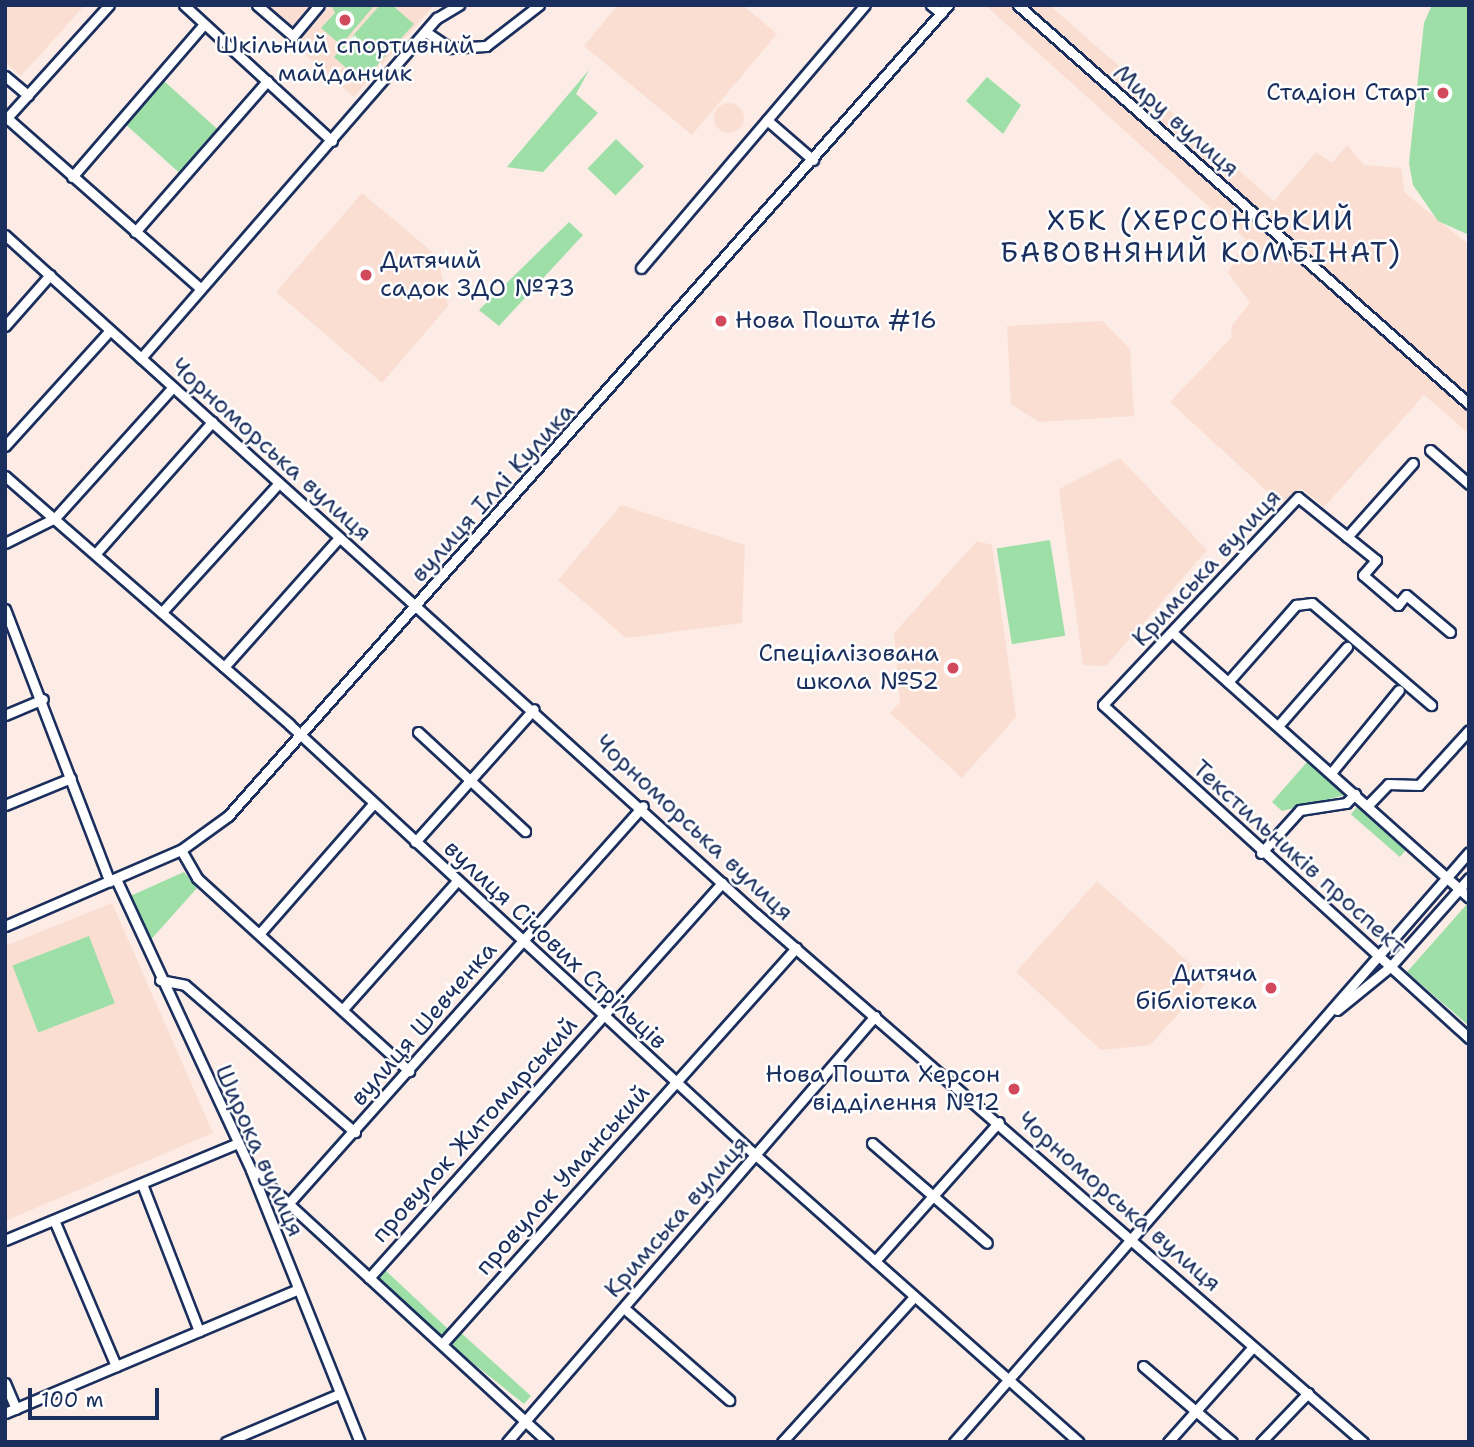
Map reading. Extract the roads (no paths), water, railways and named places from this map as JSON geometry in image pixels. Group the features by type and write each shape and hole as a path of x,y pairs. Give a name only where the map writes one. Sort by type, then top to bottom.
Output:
{"street":[{"path":"109,5 6,119 200,288"},
{"path":"184,5 332,141"},
{"path":"257,5 293,36 319,5"},
{"path":"141,358 426,32 459,5"},
{"path":"426,32 450,48 486,46 539,5"},
{"path":"641,268 865,5"},
{"path":"932,5 941,13"},
{"name":"вулиця Іллі Кулика","path":"5,926 181,850 228,816 302,737 948,5"},
{"name":"Миру вулиця","path":"1018,5 1469,404"},
{"path":"72,177 204,24"},
{"path":"5,76 28,95"},
{"path":"135,232 267,81"},
{"path":"767,120 813,160"},
{"name":"Чорноморська вулиця","path":"5,235 278,484 643,806 722,883 1363,1442"},
{"path":"5,326 50,275"},
{"path":"5,446 110,330"},
{"path":"5,543 55,518 173,387"},
{"path":"97,552 212,422"},
{"path":"1430,450 1469,484"},
{"path":"1347,537 1413,463"},
{"name":"вулиця Січових Стрільців","path":"5,476 97,552 302,737 756,1156 1079,1442"},
{"path":"162,612 278,484"},
{"name":"Кримська вулиця","path":"1103,705 1298,497 1376,560 1363,575 1398,605 1406,595 1450,632"},
{"path":"224,667 339,538"},
{"path":"1228,682 1296,605 1312,603 1431,705"},
{"name":"Широка вулиця","path":"5,609 43,699 71,778 113,881 251,1170 359,1442"},
{"path":"1173,633 1469,898"},
{"path":"1278,726 1347,647"},
{"path":"1331,773 1399,690"},
{"path":"5,715 43,699"},
{"name":"Текстильників проспект","path":"1103,705 1262,853 1469,1038"},
{"path":"415,842 534,709"},
{"path":"1368,805 1388,784 1419,785 1469,730"},
{"path":"418,732 473,779 525,831"},
{"path":"5,805 71,778"},
{"path":"1262,853 1300,810 1346,803 1355,794"},
{"path":"260,933 373,804"},
{"name":"вулиця Шевченка","path":"288,1204 643,806"},
{"path":"181,850 197,878 409,1071"},
{"path":"954,1442 1130,1237 1323,1021 1376,954 1469,852"},
{"path":"1323,1021 1390,967 1469,878"},
{"path":"343,1009 457,881"},
{"name":"провулок Житомирський","path":"369,1278 722,883"},
{"name":"провулок Уманський","path":"443,1343 796,948"},
{"path":"160,980 185,985 355,1132"},
{"name":"Кримська вулиця","path":"507,1442 875,1016"},
{"path":"876,1261 999,1122"},
{"path":"5,1240 238,1143"},
{"path":"872,1143 987,1243"},
{"path":"251,1170 548,1442"},
{"path":"142,1184 199,1331"},
{"path":"54,1220 116,1366"},
{"path":"5,1413 298,1289"},
{"path":"782,1442 914,1297"},
{"path":"624,1308 729,1400"},
{"path":"1168,1442 1253,1347"},
{"path":"1143,1366 1197,1409 1232,1442"},
{"path":"5,1383 16,1409"},
{"path":"1261,1442 1308,1392"},
{"path":"226,1442 339,1394"}],"place":[{"name":"Шкільний спортивний майданчик","path":"345,20"},
{"name":"Стадіон Старт","path":"1443,93"},
{"name":"Дитячий садок ЗДО №73","path":"366,275"},
{"name":"Нова Пошта #16","path":"721,321"},
{"name":"Спеціалізована школа №52","path":"953,668"},
{"name":"Дитяча бібліотека","path":"1271,988"},
{"name":"Нова Пошта Херсон відділення №12","path":"1014,1089"}],"district":[{"name":"ХБК (ХЕРСОНСЬКИЙ БАВОВНЯНИЙ КОМБІНАТ)","path":"1201,236"}]}
